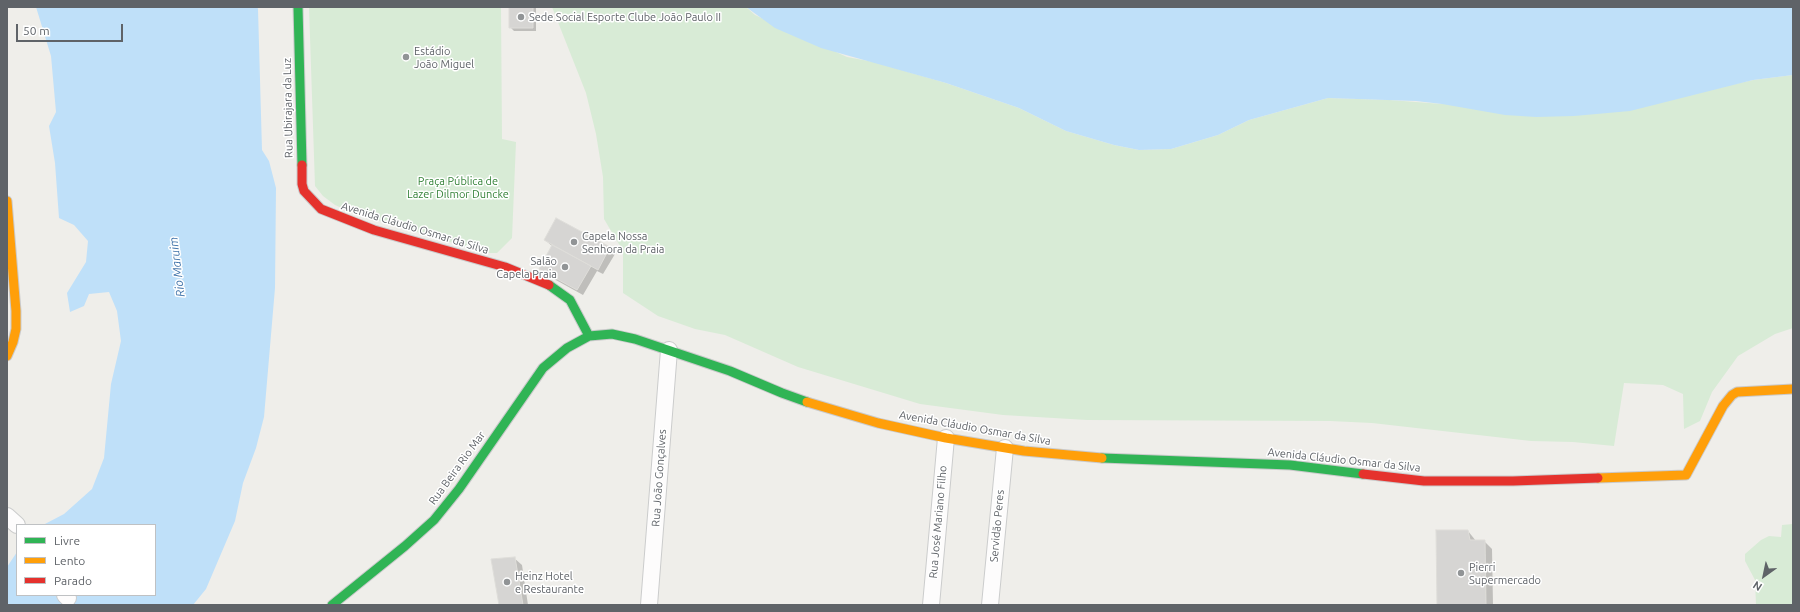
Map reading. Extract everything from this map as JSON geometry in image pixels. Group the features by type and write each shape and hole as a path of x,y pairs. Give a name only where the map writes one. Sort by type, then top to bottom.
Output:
{"street":[{"name":"Rua Ubirajara da Luz","path":"298,7 302,184 304,191 314,204"},
{"path":"7,201 16,311 16,329 13,342 7,356"},
{"name":"Avenida Cláudio Osmar da Silva","path":"314,204 330,214 356,223 505,267 540,281 561,292 570,300 589,336 612,334 623,335 730,371 782,393 817,405 878,423 946,438 1005,448 1080,457 1290,465 1424,482 1513,481 1686,475 1723,406 1732,395 1737,392 1793,389"},
{"name":"Rua Beira Rio Mar","path":"332,605 405,546 434,520 459,489 543,368 567,348 589,336"},
{"name":"Rua João Gonçalves","path":"649,605 669,350"},
{"name":"Rua José Mariano Filho","path":"931,605 946,438"},
{"name":"Servidão Peres","path":"990,605 1005,448"},
{"path":"7,516 16,524"}],"green space":[{"name":"Praça Pública de Lazer Dilmor Duncke","path":"309,7 501,7 502,139 516,142 512,238 497,253 486,253 351,212 335,205 323,196 315,186"},
{"path":"552,7 746,7 755,15 847,57 874,62 946,83 1019,108 1066,131 1114,145 1139,150 1171,149 1218,135 1249,120 1328,98 1390,100 1442,104 1726,86 1753,80 1793,75 1793,328 1775,334 1738,356 1712,392 1700,421 1684,429 1683,394 1663,385 1624,383 1614,446 1573,442 1531,441 1372,423 1330,421 1087,420 1003,415 920,404 798,367 725,335 695,329 658,316 623,293 623,251 604,219 603,177 596,134 586,93"},
{"path":"1793,524 1793,605 1756,605 1755,580 1745,561 1745,554 1761,540 1769,536 1781,537 1782,525"}],"water":[{"name":"Rio Maruim","path":"36,7 257,7 258,9 262,150 269,161 276,188 275,288 264,417 256,448 243,483 235,521 206,589 193,605 7,605 7,567 16,554 16,596 156,596 156,524 45,524 64,514 92,489 104,458 111,384 121,341 117,311 109,292 89,294 84,306 70,312 67,293 86,262 88,241 74,225 59,218 55,163 49,126 56,112 51,56"},
{"path":"746,7 1793,7 1793,75 1753,80 1630,111 1574,116 1536,117 1505,115 1416,101 1328,98 1249,120 1218,135 1171,149 1139,150 1114,145 1066,131 1019,108 946,83 821,48 775,28"}],"building":[{"name":"Sede Social Esporte Clube João Paulo II","path":"509,7 533,7 533,28 509,28"},
{"name":"Capela Nossa Senhora da Praia","path":"556,218 610,247 598,270 544,240"},
{"name":"Salão Capela Praia","path":"552,245 591,266 577,290 539,269"},
{"name":"Pierri Supermercado","path":"1436,530 1468,530 1470,540 1485,540 1486,605 1437,605"},
{"name":"Heinz Hotel e Restaurante","path":"515,557 523,605 499,605 491,559"}],"traffic: fast":[{"path":"298,7 302,165"},
{"path":"549,285 570,300 589,336 612,334 635,339 730,371 807,402"},
{"path":"332,605 405,546 434,520 459,489 543,368 567,348 589,336"},
{"path":"1102,458 1290,465 1363,474"}],"traffic: slow":[{"path":"7,201 16,311 16,329 13,342 7,356"},
{"path":"1598,478 1686,475 1723,406 1732,395 1737,392 1793,389"},
{"path":"807,402 878,423 946,438 1024,451 1102,458"}],"traffic: jam":[{"path":"302,165 302,184 304,191 321,209 374,230 505,267 549,285"},
{"path":"1363,474 1424,481 1513,481 1598,478"}],"place":[{"name":"Sede Social Esporte Clube João Paulo II","path":"521,17"},
{"name":"Estádio João Miguel","path":"406,57"},
{"name":"Capela Nossa Senhora da Praia","path":"574,242"},
{"name":"Salão Capela Praia","path":"565,267"},
{"name":"Pierri Supermercado","path":"1461,573"},
{"name":"Heinz Hotel e Restaurante","path":"507,582"}]}
